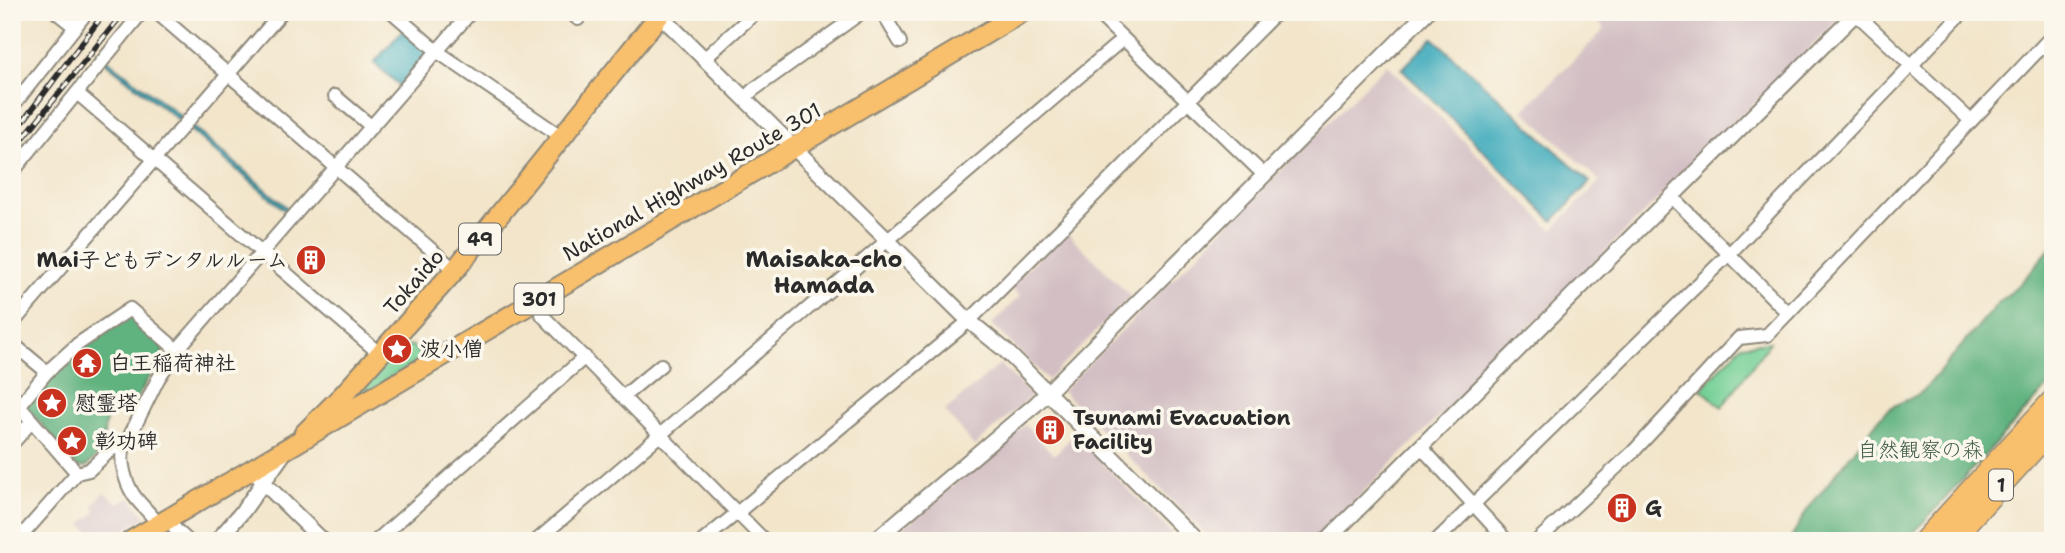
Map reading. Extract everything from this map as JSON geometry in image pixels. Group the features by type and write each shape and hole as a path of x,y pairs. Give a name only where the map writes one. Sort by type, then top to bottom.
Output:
{"highway":[{"name":"1","path":"1924,541 2053,400"},
{"name":"1","path":"1950,541 2053,428"}],"main road":[{"name":"National Highway Route 301","path":"131,541 167,527 259,475 285,451 1023,12"},
{"name":"Tokaido","path":"285,451 320,419 455,270 660,13"}],"street":[{"path":"56,12 72,31"},
{"path":"12,107 87,12"},
{"path":"12,173 142,12"},
{"path":"156,12 455,270"},
{"path":"12,324 282,12"},
{"path":"392,12 438,52 562,137"},
{"path":"188,541 167,527 133,495 122,463 123,450 158,379 177,351 471,12"},
{"path":"704,59 756,12"},
{"path":"744,99 862,12"},
{"path":"882,12 900,42"},
{"path":"1096,12 1264,176"},
{"path":"703,541 969,321 1277,12"},
{"path":"874,541 1048,393 1427,12"},
{"path":"1436,541 1730,254 1963,12"},
{"path":"660,13 794,149 969,321 1006,351 1196,541"},
{"path":"1326,541 1855,13 1971,121"},
{"path":"1536,541 1633,452 1739,338 1766,335 2053,35"},
{"path":"536,541 1123,39"},
{"path":"77,93 380,354"},
{"path":"335,96 372,127"},
{"path":"1672,197 1788,313"},
{"path":"535,301 543,316 765,541"},
{"path":"77,473 19,406 47,372 78,344 131,309 177,351"},
{"path":"12,343 47,372"},
{"path":"376,541 585,357"},
{"path":"624,396 661,365"},
{"path":"12,444 32,421"},
{"path":"17,541 77,473 89,470 114,447 123,450"},
{"path":"1421,447 1507,541"},
{"path":"217,541 259,475 323,541"}],"shaded area":[{"path":"1589,12 1840,12 1840,18 1314,541 1213,541 1062,391 1387,64 1552,230 1600,181 1523,110 1605,29"},
{"path":"1065,231 1131,296 1048,380 992,324 1020,296 1010,286"},
{"path":"1000,364 1032,396 974,446 945,411"},
{"path":"1025,425 1054,455 1074,435 1180,541 887,541"},
{"path":"104,492 118,503 131,498 146,517 107,541 98,541 82,524 97,511 93,506"}],"green space":[{"name":"自然観察の森","path":"2053,245 2053,381 1906,541 1789,541 1807,510 1884,413 1925,389 1997,304 2021,283"},
{"path":"130,315 162,345 163,354 133,405 120,405 108,413 97,456 88,466 78,467 28,408 28,403 74,354"},
{"path":"402,338 407,347 412,345 425,358 358,398 354,391"},
{"path":"1770,342 1722,407 1701,389 1742,345"}],"water":[{"path":"405,27 429,52 400,86 374,63"},
{"path":"1433,38 1590,182 1553,221 1402,69"},
{"path":"98,52 183,118 180,121 96,55"},
{"path":"192,126 291,211 289,214 189,129"}],"railway":[{"path":"12,136 105,12"},
{"path":"12,152 124,12"}],"place":[{"name":"Mai子どもデンタルルーム","path":"311,260"},
{"name":"波小僧","path":"397,349"},
{"name":"白王稲荷神社","path":"87,363"},
{"name":"慰霊塔","path":"52,403"},
{"name":"Tsunami Evacuation Facility","path":"1050,430"},
{"name":"彰功碑","path":"72,441"},
{"name":"G","path":"1622,508"}],"district":[{"name":"Maisaka-cho Hamada","path":"824,272"}]}
